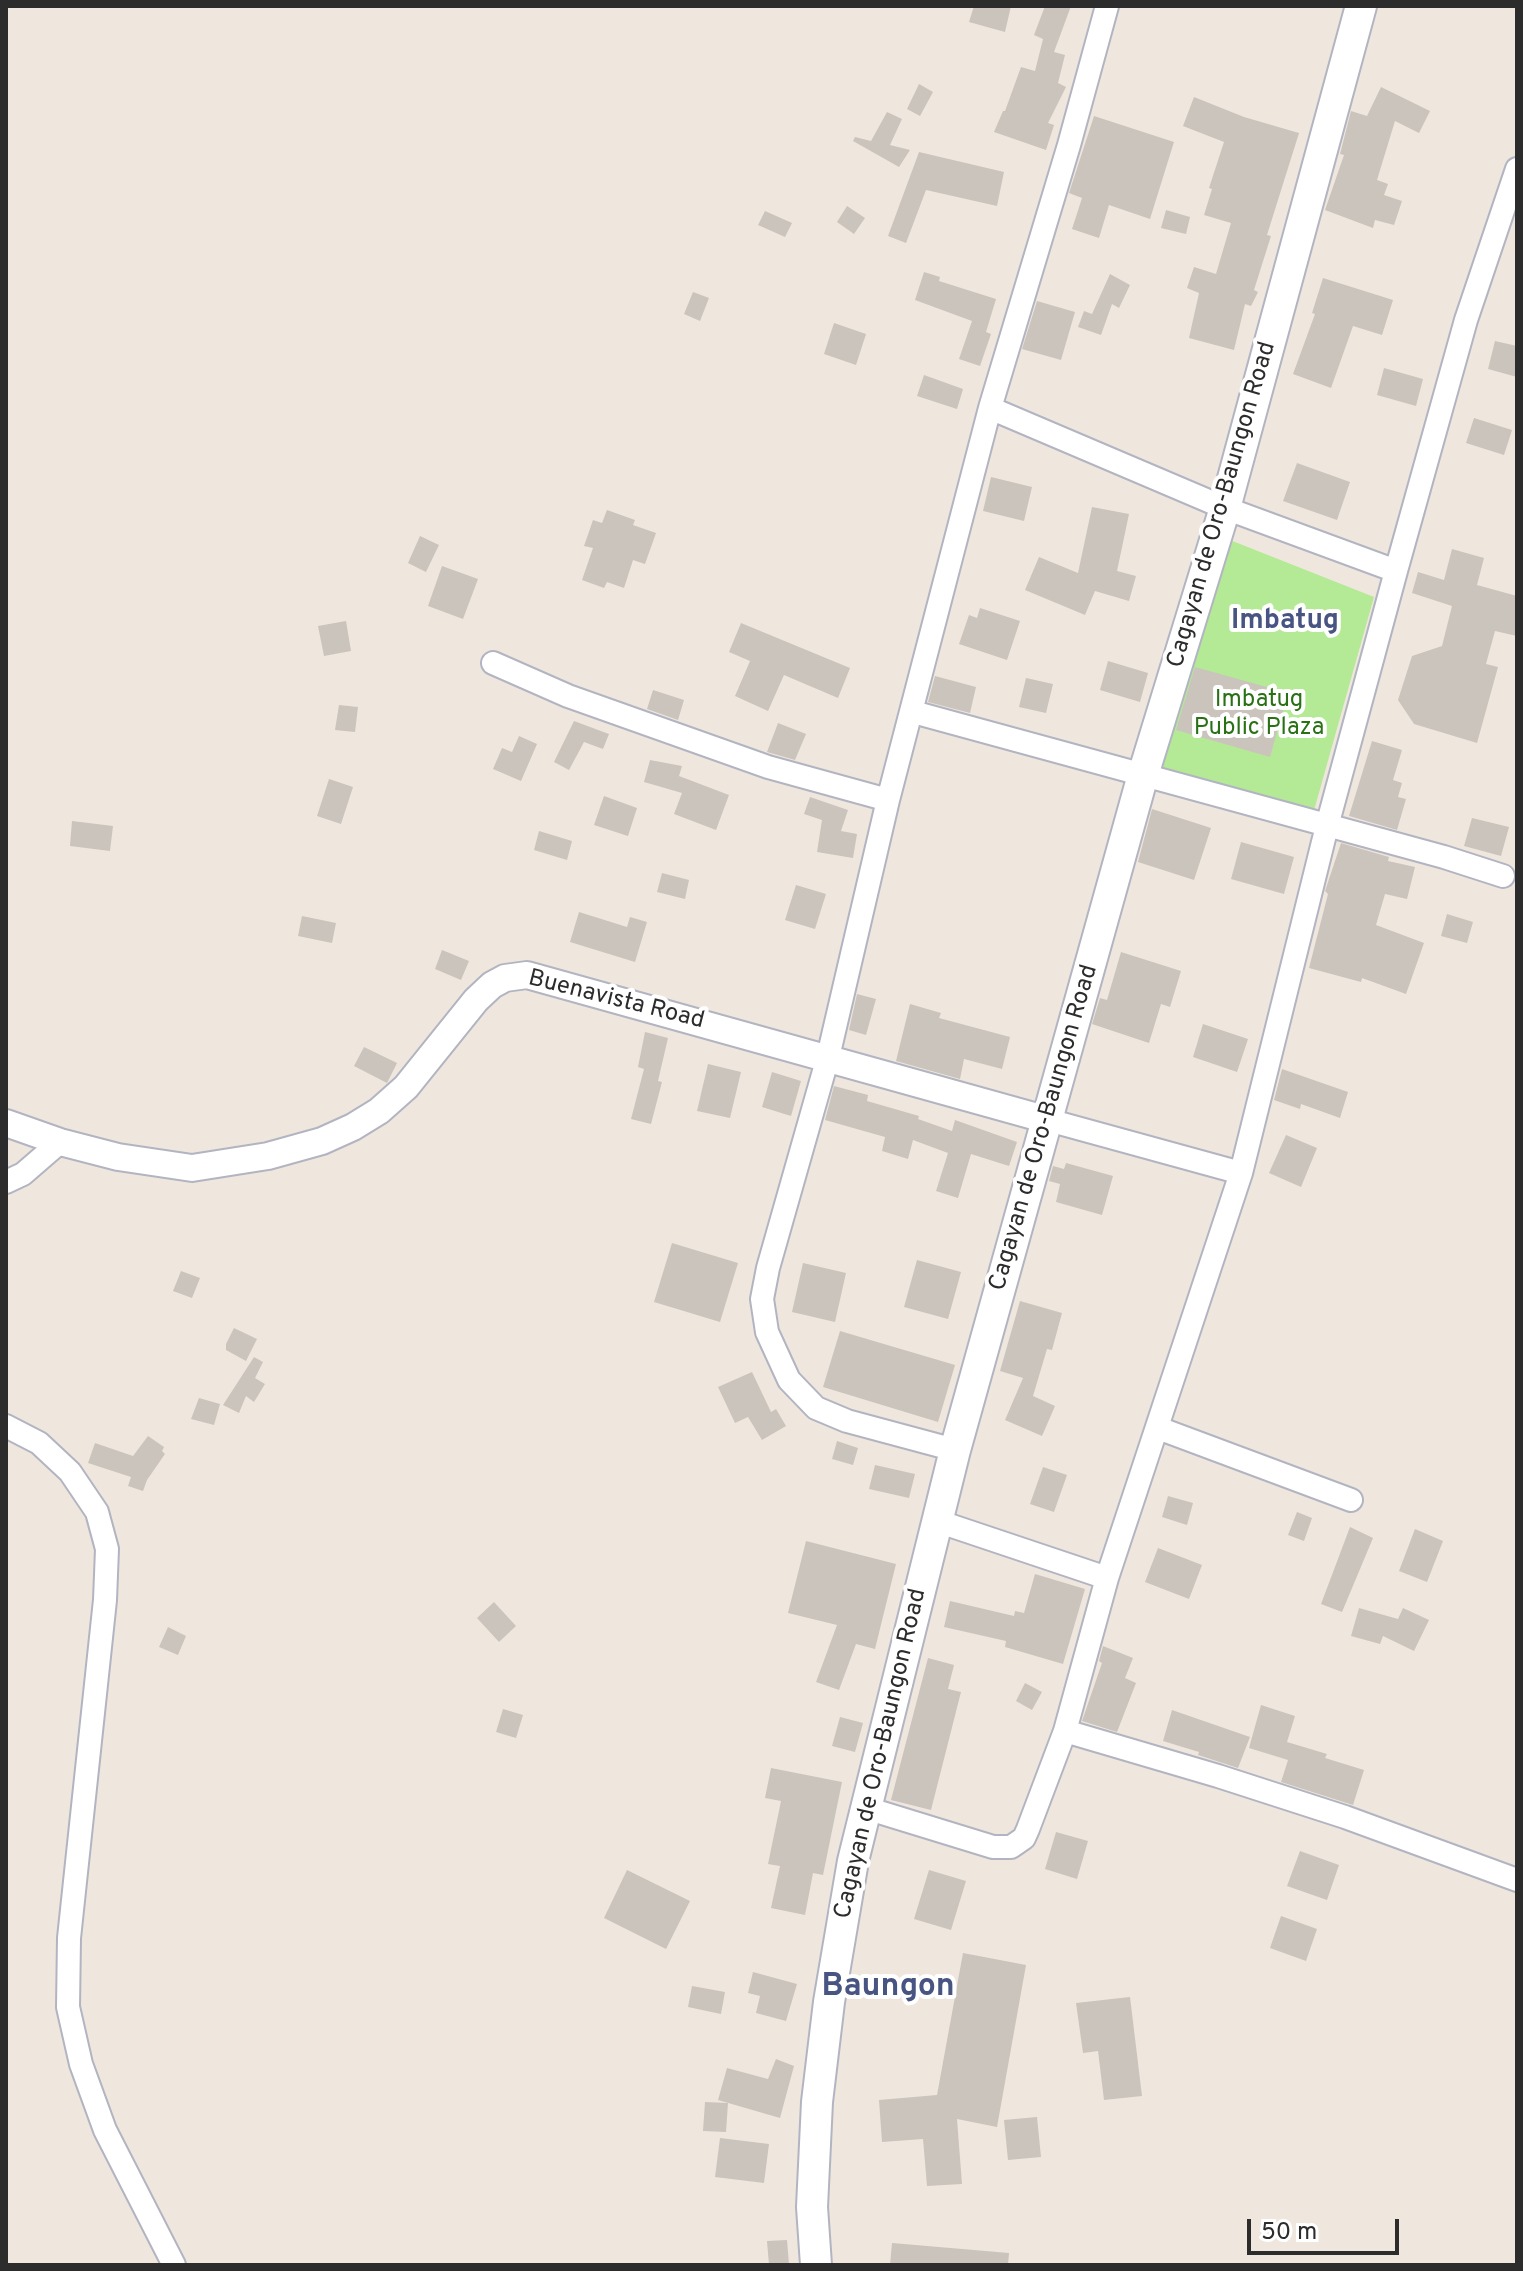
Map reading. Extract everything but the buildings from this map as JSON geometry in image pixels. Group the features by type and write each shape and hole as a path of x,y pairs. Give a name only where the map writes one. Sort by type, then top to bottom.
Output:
{"main road":[{"name":"Cagayan de Oro-Baungon Road","path":"816,2265 812,2207 817,2102 831,1986 853,1861 955,1450 1143,775 1225,508 1361,6"}],"street":[{"path":"955,1450 847,1421 816,1408 789,1380 767,1332 762,1299 828,1057 888,800 990,408 1107,6"},
{"path":"866,1808 993,1847 1011,1847 1024,1838 1028,1829 1065,1731 1107,1578 1241,1173 1327,826 1396,571 1466,320 1517,169"},
{"path":"990,408 1225,508 1396,571"},
{"path":"493,663 568,696 768,767 888,800"},
{"path":"913,712 1503,876"},
{"name":"Buenavista Road","path":"6,1123 60,1142 118,1157 192,1168 268,1156 322,1141 379,1111 406,1087 476,1000 492,985 505,978 527,975 1048,1120"},
{"path":"1048,1120 1241,1173"},
{"path":"6,1182 23,1174 60,1142"},
{"path":"6,1426 39,1443 70,1472 97,1512 107,1549 105,1600 69,1938 68,2007 81,2064 105,2130 174,2265"},
{"path":"1158,1428 1351,1500"},
{"path":"937,1521 1107,1578"},
{"path":"1065,1731 1345,1817 1517,1880"}],"green space":[{"name":"Imbatug Public Plaza","path":"1230,540 1374,597 1313,814 1159,767"}],"district":[{"name":"Imbatug","path":"1285,622"},
{"name":"Baungon","path":"888,1989"}]}
